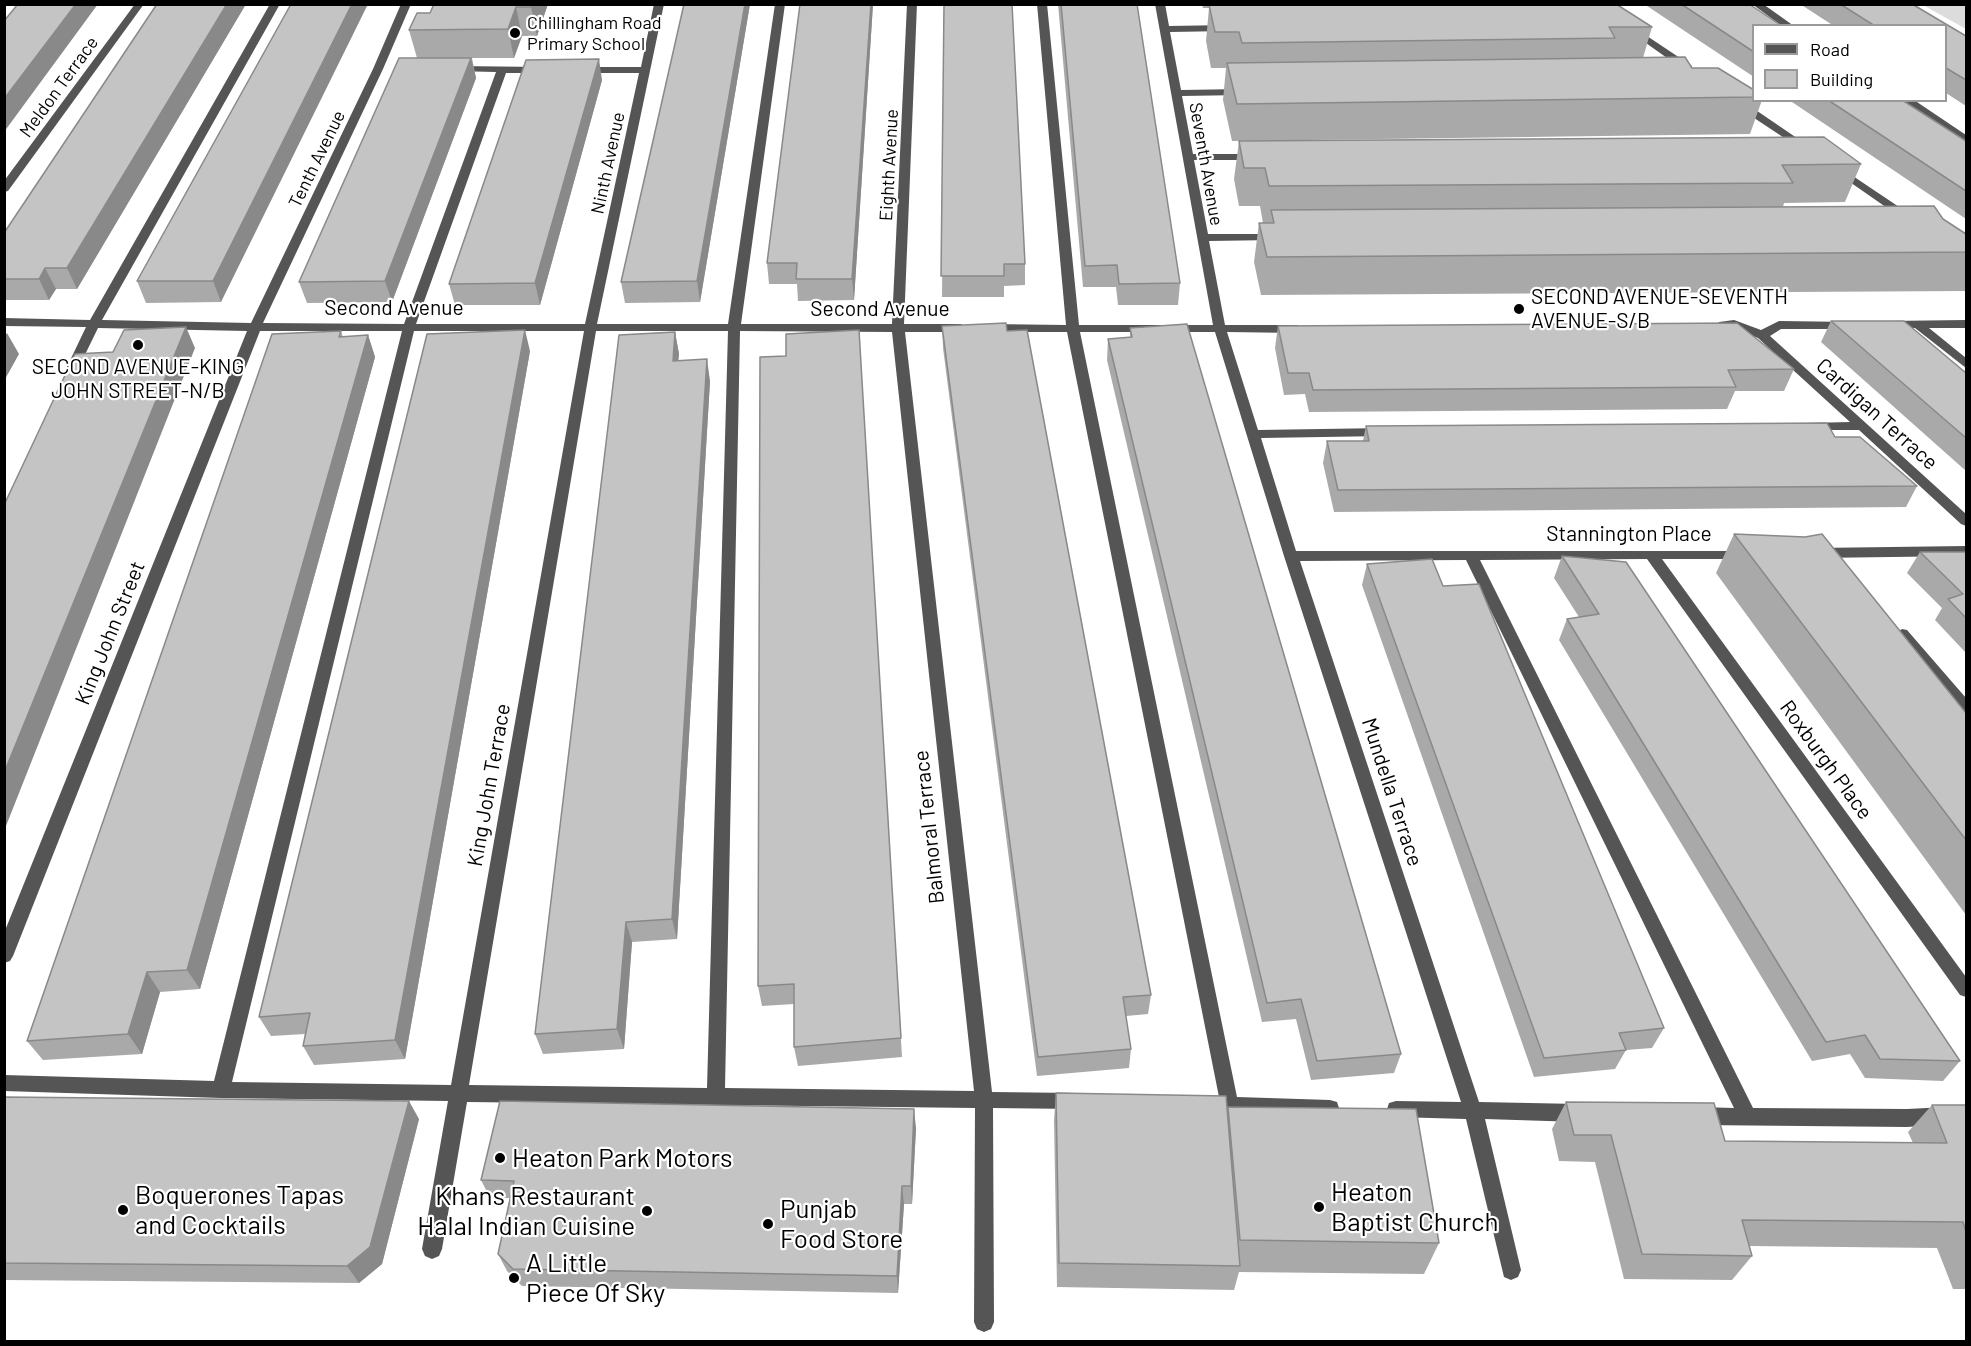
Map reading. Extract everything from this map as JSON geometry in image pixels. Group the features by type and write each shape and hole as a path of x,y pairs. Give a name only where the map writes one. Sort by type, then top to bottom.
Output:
{"street":[{"name":"Meldon Terrace","path":"4,189 140,4"},
{"path":"64,385 94,323 275,4"},
{"name":"Tenth Avenue","path":"255,327 384,69 406,4"},
{"name":"Ninth Avenue","path":"590,329 659,4"},
{"path":"716,1097 734,328 780,4"},
{"name":"Eighth Avenue","path":"898,328 912,4"},
{"path":"1042,4 1073,329 1230,1106"},
{"name":"Seventh Avenue","path":"1160,4 1220,330"},
{"path":"1756,4 1786,24"},
{"path":"1626,24 1702,78"},
{"path":"1165,29 1236,28"},
{"path":"446,69 549,70"},
{"path":"221,1090 410,327 502,70"},
{"path":"573,70 644,70"},
{"path":"1177,93 1260,92"},
{"path":"1731,98 1822,159 1907,225"},
{"path":"1909,102 1966,139"},
{"path":"1794,156 1822,159"},
{"path":"1188,158 1271,157"},
{"path":"1203,238 1287,236"},
{"name":"Second Avenue","path":"4,322 255,327 590,329 1314,329"},
{"path":"1712,325 1734,324 1762,335 1779,325 1966,324"},
{"path":"1918,325 1966,364"},
{"name":"King John Street","path":"4,956 255,327"},
{"name":"Balmoral Terrace","path":"898,328 984,1098 984,1322"},
{"name":"King John Terrace","path":"432,1250 590,329"},
{"name":"Mundella Terrace","path":"1220,330 1291,556 1473,1111 1511,1270"},
{"name":"Cardigan Terrace","path":"1762,335 1966,521"},
{"path":"1791,427 1862,426"},
{"path":"1253,434 1396,432"},
{"path":"1798,553 1966,551"},
{"path":"1832,553 1846,570"},
{"name":"Stannington Place","path":"1291,556 1764,554"},
{"name":"Roxburgh Place","path":"1651,555 1966,990"},
{"path":"1471,556 1748,1117"},
{"path":"1892,622 1966,708"},
{"path":"4,1083 221,1090 1089,1101"},
{"path":"1195,1105 1346,1108"},
{"path":"1380,1109 1593,1114"},
{"path":"1677,1115 1907,1118 1966,1115"}],"shaded area":[{"path":"1923,5 1966,5 1966,29"}],"building":[{"path":"18,4 76,4 4,99 4,21"},
{"path":"157,4 227,4 67,268 45,268 39,279 4,279 4,233"},
{"path":"291,4 352,4 213,281 137,281"},
{"path":"434,4 532,4 531,7 516,7 508,29 409,30 417,13 430,13"},
{"path":"684,4 745,4 697,281 621,282"},
{"path":"800,4 871,4 852,279 796,279 797,263 767,263"},
{"path":"944,4 1012,4 1025,264 1004,264 1004,276 941,276"},
{"path":"1061,4 1137,4 1180,283 1119,284 1117,265 1085,266"},
{"path":"1616,4 1652,27 1609,27 1615,38 1242,43 1239,32 1215,32 1209,5"},
{"path":"1681,4 1749,4 1779,24 1752,24 1752,51"},
{"path":"1840,4 1912,4 1946,24 1872,24"},
{"path":"1947,25 1966,36 1966,80 1947,69"},
{"path":"1685,57 1692,68 1718,68 1752,89 1752,97 1237,104 1227,63"},
{"path":"399,58 471,58 385,281 299,282"},
{"path":"599,59 535,283 449,284 526,60"},
{"path":"1831,102 1905,102 1966,141 1966,191"},
{"path":"1824,137 1861,164 1782,165 1793,183 1269,186 1265,168 1244,168 1239,141"},
{"path":"1934,206 1943,219 1966,234 1966,252 1267,257 1259,223 1274,223 1271,210"},
{"path":"1831,321 1904,321 1966,373 1966,438"},
{"path":"1006,323 1007,331 1027,330 1151,995 1123,997 1131,1049 1038,1057 942,326"},
{"path":"1737,323 1794,369 1728,370 1736,387 1313,390 1309,373 1288,373 1278,326"},
{"path":"1187,324 1401,1054 1317,1061 1301,999 1267,1003 1108,339 1132,337 1130,328"},
{"path":"186,327 4,773 4,505 75,354 113,352 124,330"},
{"path":"525,330 395,1040 303,1046 310,1013 259,1017 427,334"},
{"path":"859,330 901,1038 794,1047 794,984 758,986 760,357 786,356 786,334"},
{"path":"341,331 339,337 368,335 187,970 147,972 128,1034 27,1041 272,334"},
{"path":"675,332 673,361 707,359 672,919 626,922 617,1029 535,1034 619,335"},
{"path":"1827,423 1835,437 1860,437 1917,486 1338,490 1327,441 1369,441 1366,426"},
{"path":"1734,534 1805,537 1822,534 1966,713 1966,840"},
{"path":"1920,552 1966,552 1966,618 1948,599 1963,594"},
{"path":"1562,556 1626,562 1960,1061 1880,1059 1865,1035 1826,1042 1567,619 1599,614"},
{"path":"1432,559 1443,586 1479,584 1664,1028 1619,1033 1626,1050 1544,1058 1367,564"},
{"path":"1056,1093 1226,1096 1240,1266 1059,1263"},
{"path":"4,1097 409,1101 370,1247 347,1266 4,1263"},
{"path":"500,1101 914,1109 911,1186 902,1186 897,1276 513,1269 498,1254 514,1181 481,1180"},
{"path":"1566,1102 1714,1103 1725,1141 1947,1143 1932,1105 1966,1105 1966,1232 1963,1222 1742,1220 1752,1256 1642,1254 1611,1135 1574,1135"},
{"name":"Heaton Baptist Church","path":"1228,1107 1416,1109 1439,1243 1240,1240"}],"place":[{"name":"Chillingham Road Primary School","path":"515,33"},
{"name":"SECOND AVENUE-SEVENTH AVENUE-S/B","path":"1519,309"},
{"name":"SECOND AVENUE-KING JOHN STREET-N/B","path":"138,345"},
{"name":"Heaton Park Motors","path":"500,1158"},
{"name":"Heaton Baptist Church","path":"1319,1207"},
{"name":"Boquerones Tapas and Cocktails","path":"123,1210"},
{"name":"Khans Restaurant Halal Indian Cuisine","path":"647,1211"},
{"name":"Punjab Food Store","path":"768,1224"},
{"name":"A Little Piece Of Sky","path":"514,1278"}]}
